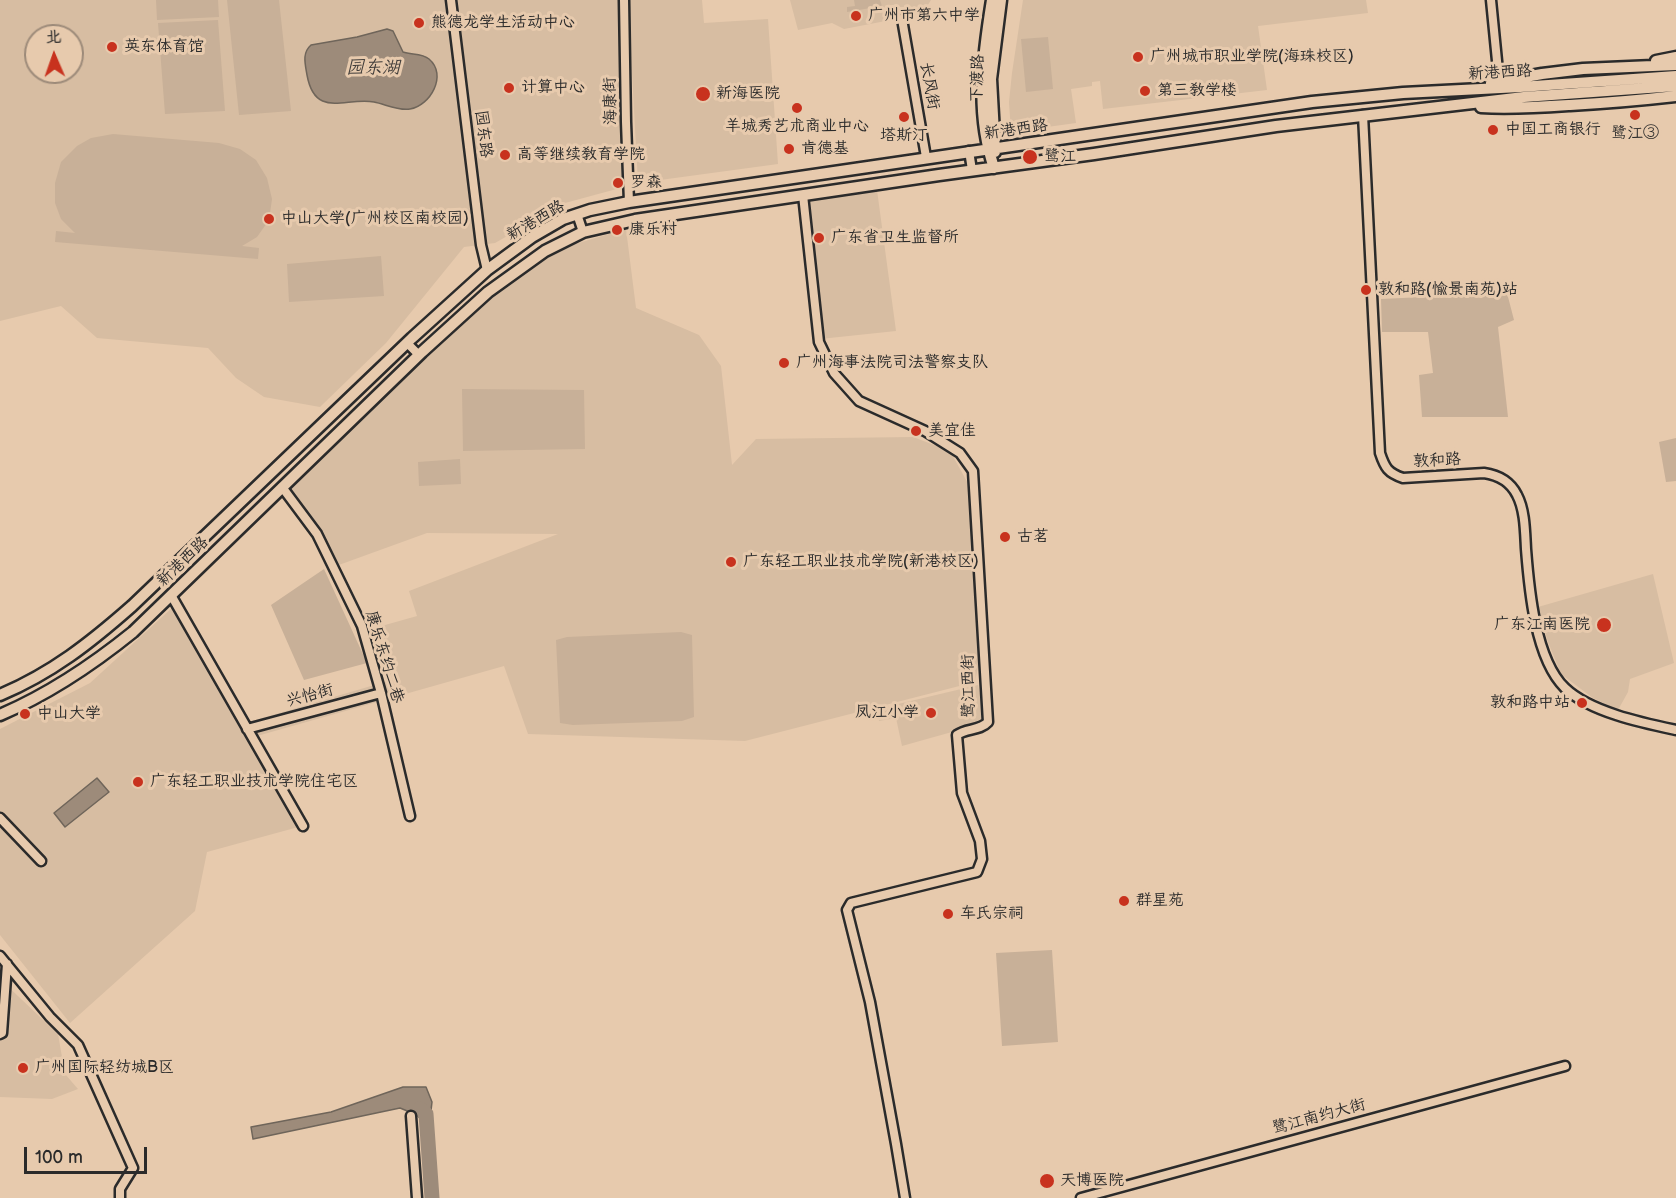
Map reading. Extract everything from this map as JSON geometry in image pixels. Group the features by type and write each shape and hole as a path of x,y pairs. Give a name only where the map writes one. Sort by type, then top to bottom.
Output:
{"main road":[{"name":"下渡路","path":"992,0 982,82 994,168"},
{"name":"下渡路","path":"992,148 991,79 1001,0"},
{"path":"1635,66 1676,57"},
{"path":"1462,89 1499,81 1583,69 1676,65"},
{"name":"新港西路","path":"0,695 19,687 87,645 487,270 532,237 563,219 629,202 1304,103 1462,89 1671,81"},
{"name":"新港西路","path":"0,715 32,701 83,670 133,632 419,356 503,280 545,251 583,232 635,220 1254,129 1671,81"},
{"path":"1631,102 1676,96"},
{"path":"1460,105 1514,108 1631,102 1676,103"},
{"path":"1038,142 1041,162"}],"street":[{"name":"园东路","path":"451,0 487,270"},
{"name":"海康街","path":"624,0 629,202"},
{"path":"1491,0 1499,81"},
{"name":"长风街","path":"902,19 926,158"},
{"name":"敦和路","path":"1363,115 1380,453 1383,463 1394,475 1403,478 1484,473 1509,483 1516,492 1522,507 1529,584 1536,624 1546,657 1558,680 1572,694 1599,708 1676,730"},
{"path":"969,152 972,170"},
{"name":"鹭江西街","path":"803,195 819,342 834,373 859,401 925,431 960,453 973,471 988,722 984,727 960,732 957,735 962,793 980,841 982,859 977,872 851,903 848,910 870,1002 905,1198"},
{"path":"577,214 583,232"},
{"path":"407,343 419,356"},
{"name":"康乐东约二巷","path":"282,488 317,534 362,626 381,693 410,816"},
{"path":"171,595 303,826"},
{"name":"兴怡街","path":"247,729 381,693"},
{"path":"0,818 41,861"},
{"path":"0,956 50,1017 78,1046 133,1168 120,1189 120,1198"},
{"path":"0,1034 2,1034 7,964"},
{"name":"鹭江南约大街","path":"1081,1198 1564,1066"},
{"path":"411,1116 417,1198"}],"shaded area":[{"name":"中山大学(广州校区南校园)","path":"0,0 622,0 624,187 565,203 495,243 464,247 386,343 320,407 264,397 236,378 208,348 97,338 61,306 0,321"},
{"path":"156,0 218,0 219,17 157,20"},
{"path":"227,0 279,0 291,111 239,115"},
{"name":"新海医院","path":"628,0 702,0 704,23 768,19 778,164 638,183"},
{"name":"广州市第六中学","path":"790,0 931,0 922,14 844,29 832,23 798,30"},
{"path":"854,0 880,0 882,6 847,12 847,7 855,6"},
{"name":"广州城市职业学院(海珠校区)","path":"1023,0 1366,0 1368,13 1258,26 1267,90 1103,109 1100,81 1092,82 1092,86 1071,89 1076,123 1011,132 1009,102"},
{"path":"218,20 225,111 165,114 158,23"},
{"path":"1048,37 1053,89 1026,92 1021,39"},
{"path":"113,134 219,143 240,149 256,160 267,178 272,199 269,220 257,237 242,246 259,248 258,259 55,242 56,231 75,233 61,219 55,203 55,183 61,162 77,146 91,138"},
{"path":"877,190 896,331 820,339 805,200"},
{"path":"626,229 636,308 699,335 721,366 732,465 756,439 913,437 950,451 970,487 984,637 975,682 745,741 528,734 504,666 250,738 302,826 207,852 195,911 70,1023 0,935 0,729 90,683 173,607 242,724 388,681 371,629 417,616 409,591 558,534 427,533 336,566 287,490 506,283 551,251"},
{"path":"381,256 384,296 289,302 287,264"},
{"path":"1507,293 1514,320 1498,327 1508,417 1422,417 1419,375 1433,373 1428,332 1382,332 1381,299"},
{"path":"462,389 584,390 585,449 463,451"},
{"path":"1676,438 1676,481 1666,482 1659,442"},
{"path":"460,459 461,484 419,486 418,462"},
{"path":"324,569 367,663 304,680 271,605"},
{"name":"广东江南医院","path":"1653,574 1674,663 1630,679 1628,692 1618,710 1593,698 1561,674 1548,642 1538,607"},
{"path":"681,632 692,635 694,717 682,721 573,725 560,723 556,640 567,637"},
{"name":"凤江小学","path":"978,685 984,723 902,746 896,718 879,721 877,709"},
{"path":"1052,950 1058,1042 1002,1046 996,953"},
{"path":"0,979 58,1034 65,1074 78,1089 52,1099 0,1097"}],"water":[{"name":"园东湖","path":"387,29 393,31 403,52 426,57 434,66 437,81 430,96 424,102 417,107 405,109 363,101 324,102 317,97 311,89 305,62 306,51 311,45"},
{"path":"97,778 109,792 65,827 54,813"},
{"path":"403,1087 426,1087 432,1102 429,1128 417,1115 400,1108 253,1139 251,1127 331,1112"}],"waterway":[{"path":"420,1109 426,1114 432,1198"}],"place":[{"name":"广州市第六中学","path":"856,16"},
{"name":"熊德龙学生活动中心","path":"419,23"},
{"name":"英东体育馆","path":"112,47"},
{"name":"广州城市职业学院(海珠校区)","path":"1138,57"},
{"name":"计算中心","path":"509,88"},
{"name":"第三教学楼","path":"1145,91"},
{"name":"新海医院","path":"703,94"},
{"name":"羊城秀艺术商业中心","path":"797,108"},
{"name":"鹭江③","path":"1635,115"},
{"name":"塔斯汀","path":"904,117"},
{"name":"中国工商银行","path":"1493,130"},
{"name":"肯德基","path":"789,149"},
{"name":"高等继续教育学院","path":"505,155"},
{"name":"鹭江","path":"1030,157"},
{"name":"罗森","path":"618,183"},
{"name":"中山大学(广州校区南校园)","path":"269,219"},
{"name":"康乐村","path":"617,230"},
{"name":"广东省卫生监督所","path":"819,238"},
{"name":"敦和路(愉景南苑)站","path":"1366,290"},
{"name":"广州海事法院司法警察支队","path":"784,363"},
{"name":"美宜佳","path":"916,431"},
{"name":"古茗","path":"1005,537"},
{"name":"广东轻工职业技术学院(新港校区)","path":"731,562"},
{"name":"广东江南医院","path":"1604,625"},
{"name":"敦和路中站","path":"1582,703"},
{"name":"凤江小学","path":"931,713"},
{"name":"中山大学","path":"25,714"},
{"name":"广东轻工职业技术学院住宅区","path":"138,782"},
{"name":"群星苑","path":"1124,901"},
{"name":"车氏宗祠","path":"948,914"},
{"name":"广州国际轻纺城B区","path":"23,1068"},
{"name":"天博医院","path":"1047,1181"}]}
